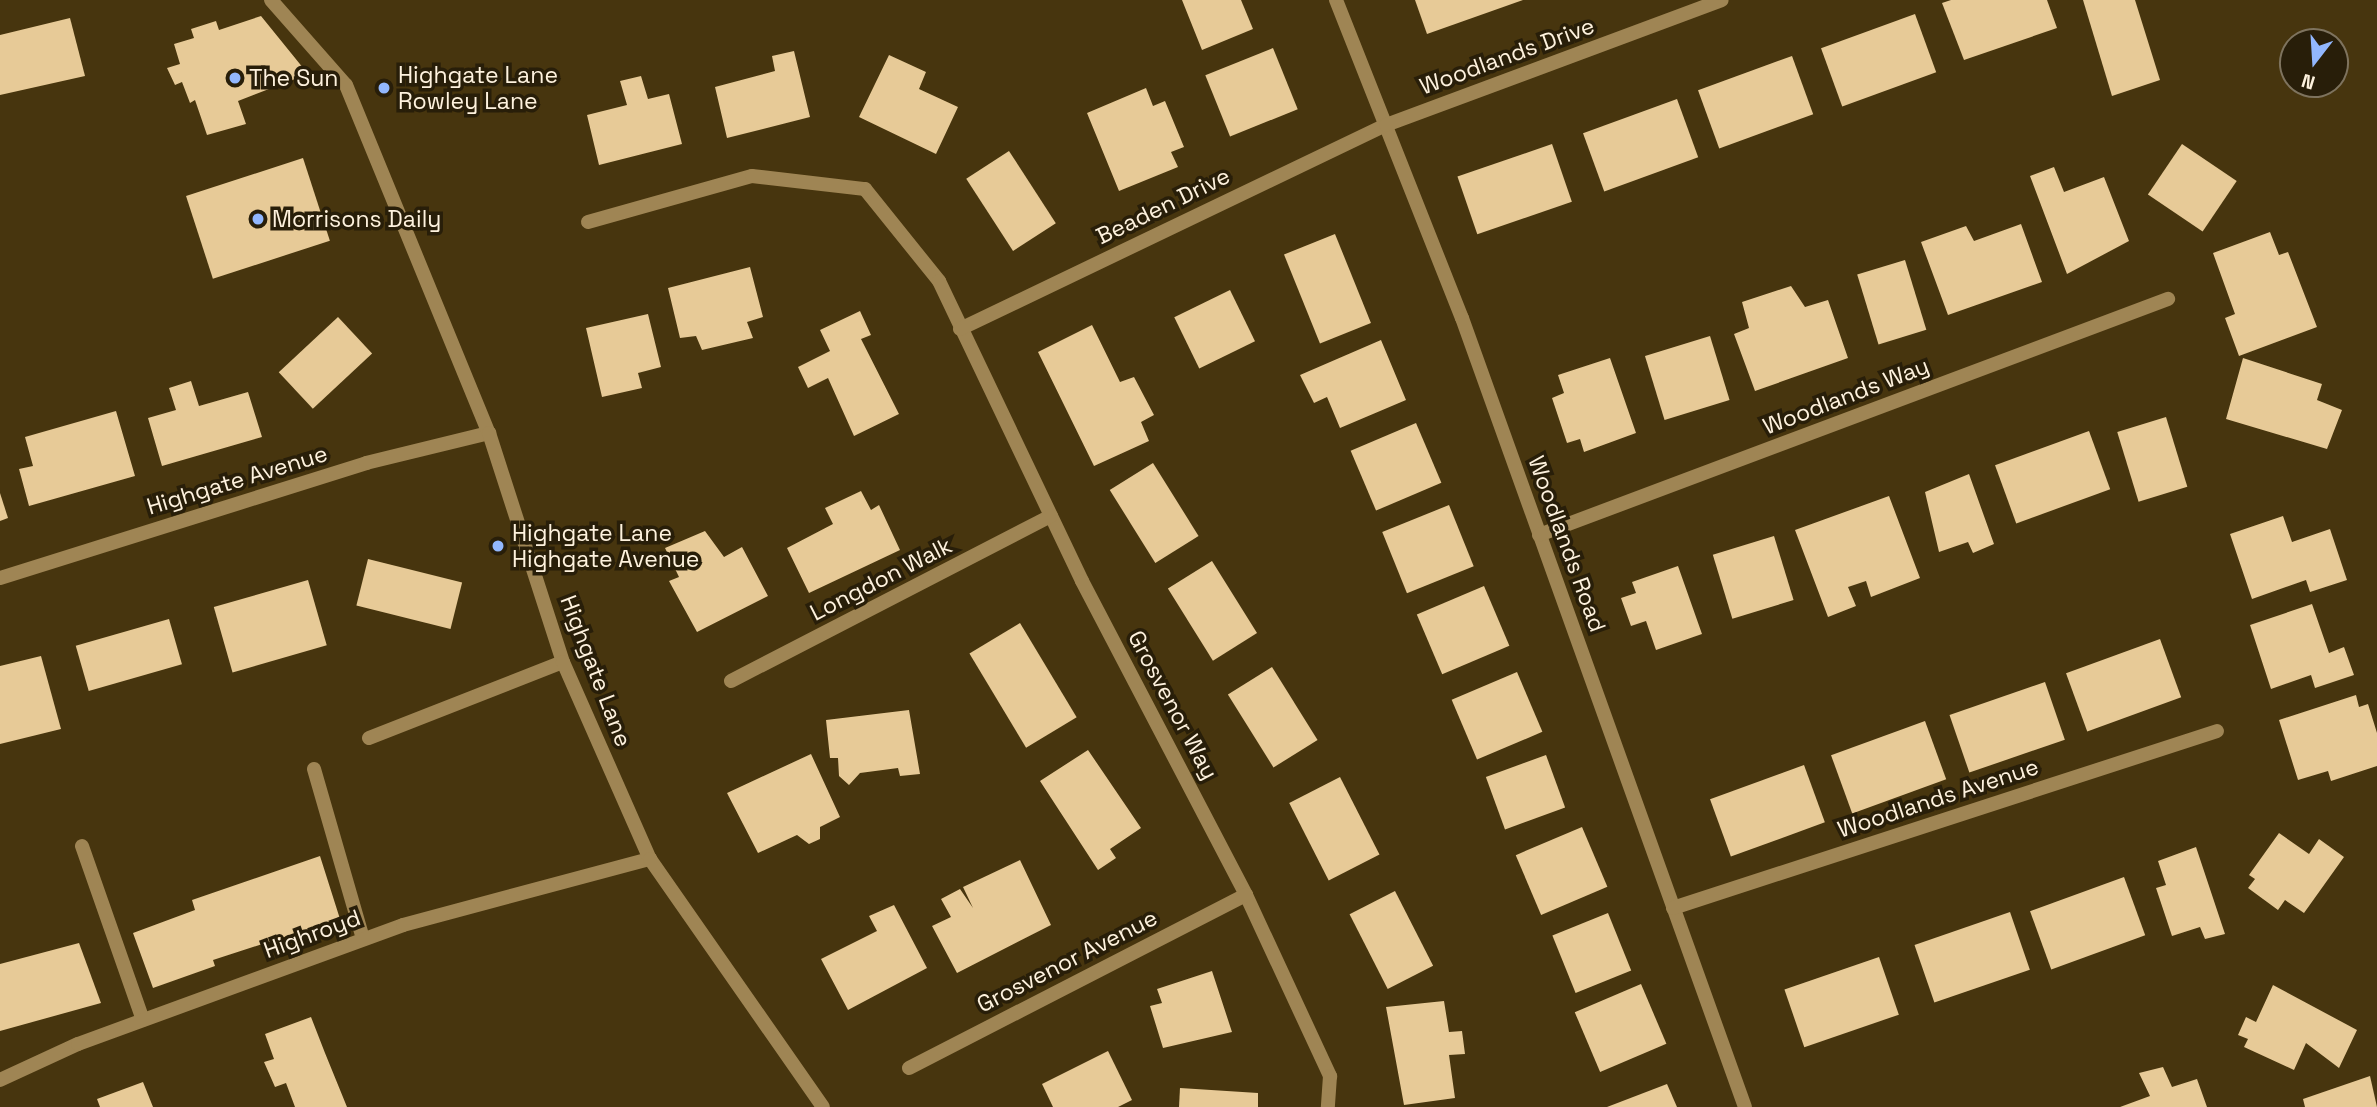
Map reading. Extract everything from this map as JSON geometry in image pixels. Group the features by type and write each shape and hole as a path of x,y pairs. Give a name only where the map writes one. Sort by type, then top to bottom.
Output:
{"street":[{"name":"Highgate Lane","path":"271,0 346,85 489,433 563,662 650,859 823,1107"},
{"name":"Woodlands Road","path":"1336,0 1386,125 1539,535 1745,1107"},
{"name":"Woodlands Drive","path":"1386,125 1722,0"},
{"name":"Beaden Drive","path":"960,329 1386,125"},
{"name":"Grosvenor Way","path":"588,222 752,176 865,190 939,281 1051,516 1246,895 1330,1076 1328,1107"},
{"name":"Woodlands Way","path":"1539,535 2168,299"},
{"name":"Highgate Avenue","path":"0,578 366,463 489,433"},
{"name":"Longdon Walk","path":"731,681 1051,516"},
{"path":"369,738 563,662"},
{"name":"Woodlands Avenue","path":"1673,908 2217,731"},
{"path":"314,769 363,939"},
{"path":"82,846 143,1020"},
{"name":"Highroyd","path":"0,1080 143,1020 363,939 650,859"},
{"name":"Grosvenor Avenue","path":"909,1068 1246,895"}],"building":[{"path":"1182,0 1241,0 1253,29 1202,50"},
{"path":"1415,0 1523,0 1427,34"},
{"path":"1951,0 2047,0 2057,28 1964,60 1942,3"},
{"path":"2083,0 2135,0 2160,80 2112,96"},
{"path":"1915,14 1936,72 1842,106 1821,48"},
{"name":"The Sun","path":"261,16 308,74 238,101 246,124 207,135 195,100 190,103 182,82 175,85 167,68 180,64 174,44 194,38 191,29 216,21 219,30"},
{"path":"70,18 85,76 0,95 0,35"},
{"path":"1273,48 1298,109 1230,137 1205,75"},
{"path":"794,51 810,117 727,138 715,87 775,71 772,56"},
{"path":"889,55 926,72 919,89 958,107 936,154 859,117"},
{"path":"1792,56 1813,114 1719,148 1698,90"},
{"path":"641,76 648,99 669,94 682,144 599,165 587,115 627,105 620,81"},
{"path":"1146,88 1153,106 1165,101 1184,147 1171,152 1178,167 1119,191 1087,113"},
{"path":"1677,99 1698,157 1604,191 1583,133"},
{"path":"1552,144 1572,202 1477,234 1457,177"},
{"path":"2182,144 2237,181 2203,231 2148,195"},
{"path":"1009,151 1056,223 1013,251 966,179"},
{"name":"Morrisons Daily","path":"303,158 330,241 213,279 186,196"},
{"path":"2054,167 2064,192 2104,177 2129,241 2067,274 2030,176"},
{"path":"2021,224 2042,282 1948,315 1921,242 1966,226 1974,241"},
{"path":"2270,232 2279,255 2288,252 2317,327 2239,356 2225,318 2235,314 2213,253"},
{"path":"1335,234 1371,323 1320,344 1284,255"},
{"path":"1905,260 1926,330 1879,344 1857,275"},
{"path":"750,267 763,317 747,322 753,338 702,350 696,336 680,338 668,288"},
{"path":"1791,286 1805,307 1828,300 1848,358 1755,391 1734,334 1749,328 1742,302"},
{"path":"1230,290 1255,341 1199,368 1174,317"},
{"path":"860,311 871,335 861,339 899,414 854,436 828,378 808,388 798,367 830,351 820,330"},
{"path":"648,314 661,367 638,373 642,388 602,397 586,328"},
{"path":"338,317 372,354 313,409 279,372"},
{"path":"1092,325 1120,382 1134,377 1154,415 1141,422 1149,441 1094,466 1038,352"},
{"path":"1710,336 1730,400 1665,420 1645,356"},
{"path":"1381,340 1406,400 1340,428 1327,397 1314,403 1300,375"},
{"path":"1610,358 1636,433 1584,452 1580,439 1567,443 1552,398 1564,393 1558,375"},
{"path":"2243,358 2322,384 2317,400 2342,410 2327,449 2226,419"},
{"path":"191,381 199,406 248,392 262,437 162,466 148,418 176,410 169,388"},
{"path":"116,411 135,476 29,506 19,469 33,466 25,437"},
{"path":"2166,417 2187,487 2139,502 2117,432"},
{"path":"1416,423 1441,483 1376,511 1351,451"},
{"path":"2089,431 2110,489 2016,523 1995,465"},
{"path":"1153,463 1199,536 1155,563 1110,490"},
{"path":"1969,474 1994,544 1973,553 1968,542 1939,552 1925,492"},
{"path":"861,491 871,510 879,505 900,550 809,593 787,548 833,524 825,508"},
{"path":"0,493 8,518 0,521"},
{"path":"1889,496 1920,578 1871,597 1866,581 1848,587 1856,606 1828,617 1795,530"},
{"path":"1449,505 1474,566 1407,593 1382,532"},
{"path":"2283,516 2292,542 2330,529 2347,580 2310,592 2306,580 2252,599 2230,534"},
{"path":"705,531 724,557 742,547 768,596 697,632 669,581 679,577 665,548"},
{"path":"1774,536 1794,600 1732,619 1713,555"},
{"path":"368,559 462,582 451,629 356,606"},
{"path":"1212,561 1257,633 1213,661 1168,589"},
{"path":"1678,566 1702,634 1656,650 1646,621 1631,626 1621,598 1636,593 1632,582"},
{"path":"308,580 327,645 233,672 214,607"},
{"path":"1484,586 1509,646 1442,674 1417,615"},
{"path":"2312,604 2329,653 2344,647 2354,675 2315,688 2311,675 2271,689 2250,625"},
{"path":"169,619 182,664 89,691 76,646"},
{"path":"1020,623 1077,717 1026,748 969,653"},
{"path":"2160,639 2181,697 2087,731 2066,673"},
{"path":"41,656 61,729 0,744 0,666"},
{"path":"1272,667 1318,740 1273,767 1228,695"},
{"path":"1517,672 1542,732 1477,760 1452,700"},
{"path":"2045,682 2065,740 1969,773 1950,715"},
{"path":"2356,695 2359,707 2368,704 2377,733 2377,766 2331,781 2328,771 2298,780 2279,720"},
{"path":"909,710 920,774 900,776 898,768 860,773 849,785 839,776 838,758 830,758 826,720"},
{"path":"1925,721 1946,779 1852,813 1831,755"},
{"path":"1088,750 1141,828 1110,849 1116,858 1098,870 1040,781"},
{"path":"811,754 840,817 820,827 820,839 809,844 797,835 758,853 727,793"},
{"path":"1546,755 1565,808 1505,830 1486,777"},
{"path":"1804,765 1825,822 1731,857 1710,799"},
{"path":"1340,777 1379,855 1329,880 1289,803"},
{"path":"1582,827 1607,887 1541,915 1516,855"},
{"path":"2279,833 2309,854 2319,839 2344,857 2304,913 2285,900 2278,910 2248,888 2255,879 2249,875"},
{"path":"2196,847 2225,934 2205,939 2200,927 2172,936 2156,888 2166,885 2158,861"},
{"path":"320,856 340,919 213,960 215,966 153,988 133,933 195,910 192,900"},
{"path":"1020,860 1051,925 957,973 932,926 951,917 941,899 960,889 973,908 963,887"},
{"path":"2124,877 2145,935 2051,969 2030,911"},
{"path":"1395,891 1433,966 1388,989 1350,914"},
{"path":"894,905 927,968 848,1010 821,959 877,931 869,916"},
{"path":"2010,912 2030,970 1934,1003 1915,945"},
{"path":"1608,913 1631,970 1576,993 1552,935"},
{"path":"79,943 101,1003 0,1031 0,964"},
{"path":"1879,957 1899,1015 1804,1047 1784,990"},
{"path":"1212,971 1232,1032 1163,1048 1150,1006 1162,1003 1157,989"},
{"path":"1641,984 1666,1044 1600,1072 1575,1012"},
{"path":"2273,985 2357,1030 2339,1068 2306,1043 2294,1070 2244,1047 2248,1039 2238,1035 2246,1017 2256,1022"},
{"path":"1444,1001 1449,1032 1462,1031 1465,1054 1449,1055 1455,1098 1404,1105 1386,1007"},
{"path":"311,1017 347,1107 295,1107 286,1083 275,1087 264,1062 274,1059 265,1034"},
{"path":"1108,1051 1132,1100 1118,1107 1053,1107 1042,1084"},
{"path":"2163,1067 2172,1087 2197,1079 2207,1107 2120,1107 2150,1096 2139,1073"},
{"path":"2370,1076 2377,1107 2305,1107 2303,1099"},
{"path":"143,1082 153,1107 100,1107 97,1099"},
{"path":"1667,1084 1677,1107 1607,1107"},
{"path":"1180,1088 1258,1093 1258,1107 1179,1107"}],"place":[{"name":"The Sun","path":"235,78"},
{"name":"Highgate Lane Rowley Lane","path":"384,88"},
{"name":"Morrisons Daily","path":"258,219"},
{"name":"Highgate Lane Highgate Avenue","path":"498,546"}]}
